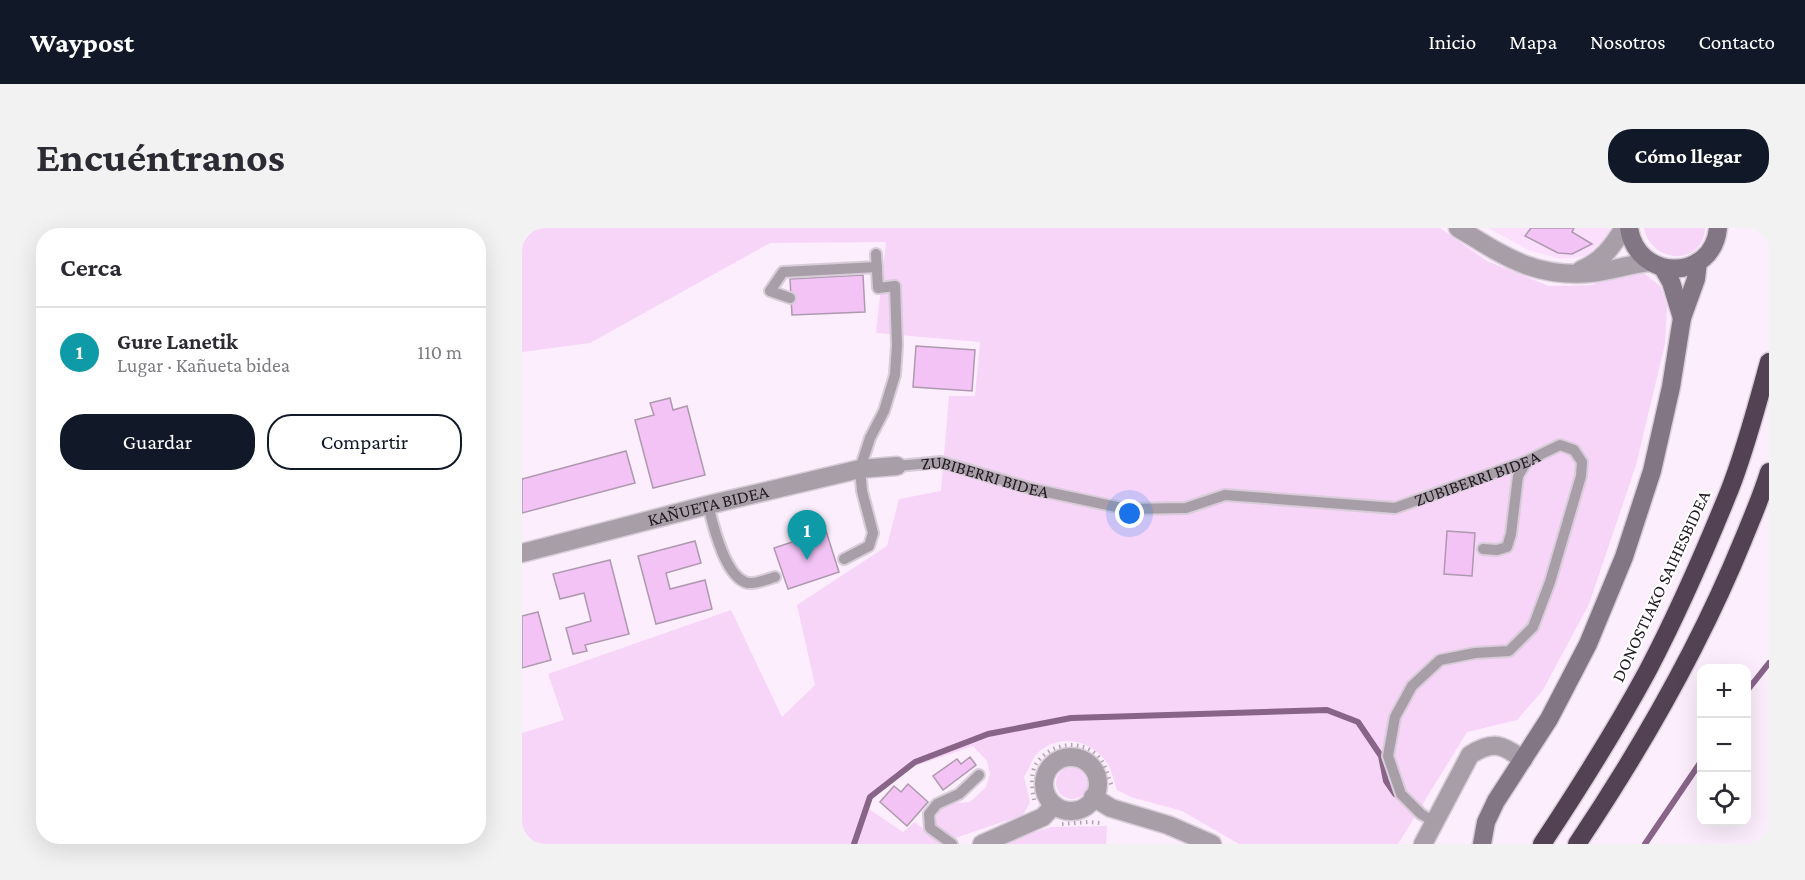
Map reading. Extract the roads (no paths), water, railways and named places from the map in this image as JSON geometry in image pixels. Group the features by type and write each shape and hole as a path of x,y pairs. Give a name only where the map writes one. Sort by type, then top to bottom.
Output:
{"highway":[{"name":"DONOSTIAKO SAIHESBIDEA","path":"1542,844 1631,700 1680,605 1730,488 1769,362"},
{"path":"1577,844 1634,756 1682,673 1728,578 1769,472"}],"main road":[{"path":"1629,228 1632,241 1639,253 1656,265 1671,282 1682,318"},
{"path":"1656,265 1675,269 1698,262 1714,244 1718,228"},
{"path":"1482,844 1486,822 1496,801 1549,719 1588,644 1624,557 1652,471 1671,387 1682,318 1696,279 1698,262"}],"street":[{"path":"1458,228 1512,261 1544,272 1592,273 1623,265 1656,265"},
{"path":"1574,274 1606,255 1624,228"},
{"name":"KAÑUETA BIDEA","path":"522,553 860,469 897,466"},
{"path":"1423,844 1470,755 1483,747 1498,746 1512,751 1523,760"},
{"path":"1062,758 1078,758 1092,768 1098,784 1093,797 1088,804 1071,811 1054,805 1046,795 1044,779 1047,770 1062,758"},
{"path":"1093,797 1111,808 1168,825 1212,844"},
{"path":"982,844 1043,818 1054,805"}],"lane":[{"path":"844,559 869,546 873,533 863,501 860,469 870,438 884,411 895,375 897,345 895,286 878,288 876,254"},
{"path":"790,298 770,291 783,272 877,267"},
{"name":"ZUBIBERRI BIDEA","path":"897,466 941,462 1033,489 1126,509 1186,508 1225,495 1395,508 1527,461 1560,445 1574,450 1582,462 1581,476 1550,582 1533,627 1509,651 1475,653 1440,660 1412,686 1395,717 1388,756 1401,795 1421,814 1435,822"},
{"path":"1483,549 1497,550 1507,547 1511,534 1518,476 1527,461"},
{"path":"708,505 722,552 729,567 738,578 748,583 775,577"},
{"path":"952,844 930,828 929,814 937,804 959,794 979,775"}],"waterway":[{"path":"1751,686 1769,663"},
{"path":"854,844 870,797 915,762 988,734 1071,718 1327,710 1358,722 1381,756 1386,781 1395,794"},
{"path":"1645,844 1697,767"}],"place":[{"name":"Gure Lanetik","path":"807,560"}]}
